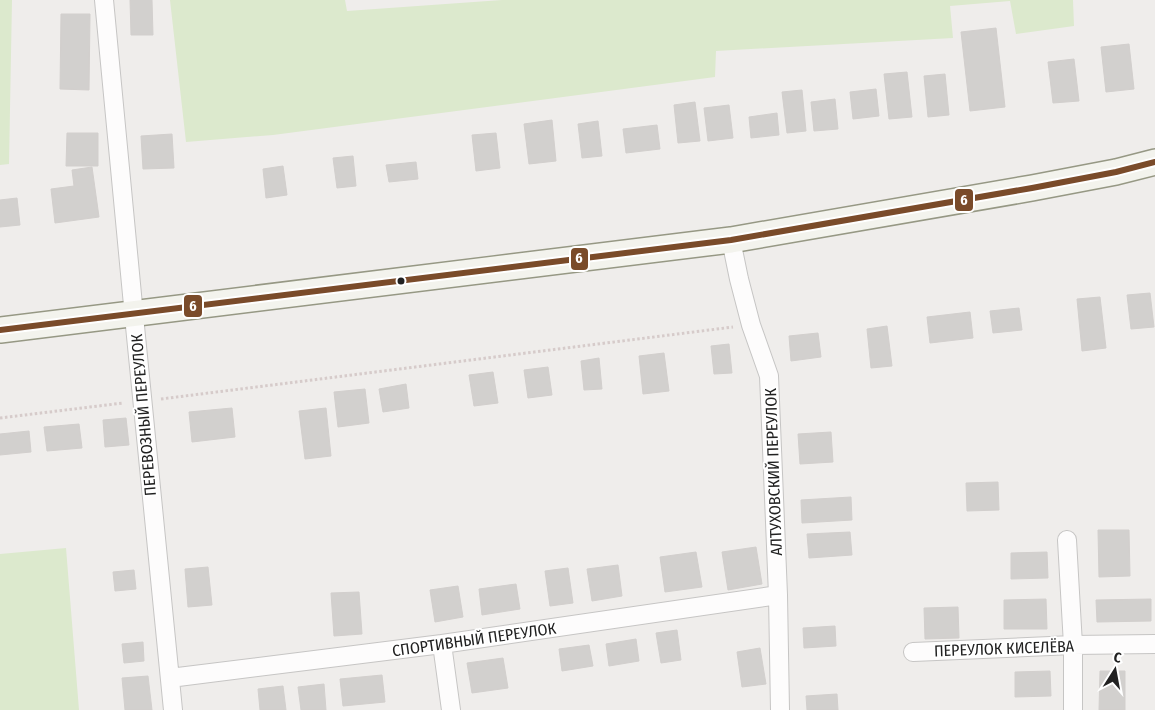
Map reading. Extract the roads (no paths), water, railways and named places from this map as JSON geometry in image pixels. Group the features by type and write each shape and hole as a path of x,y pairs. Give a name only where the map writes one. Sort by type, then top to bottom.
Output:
{"main road":[{"path":"0,330 731,240 1032,188 1116,172 1155,162"}],"street":[{"name":"ПЕРЕВОЗНЫЙ ПЕРЕУЛОК","path":"104,0 141,401 173,710"},
{"name":"АЛТУХОВСКИЙ ПЕРЕУЛОК","path":"731,240 751,325 769,376 778,595 780,710"},
{"path":"1067,540 1074,645 1073,710"},
{"name":"СПОРТИВНЫЙ ПЕРЕУЛОК","path":"170,678 442,644 778,595"},
{"path":"442,644 451,710"},
{"name":"ПЕРЕУЛОК КИСЕЛЁВА","path":"913,652 1074,645 1155,644"}]}
